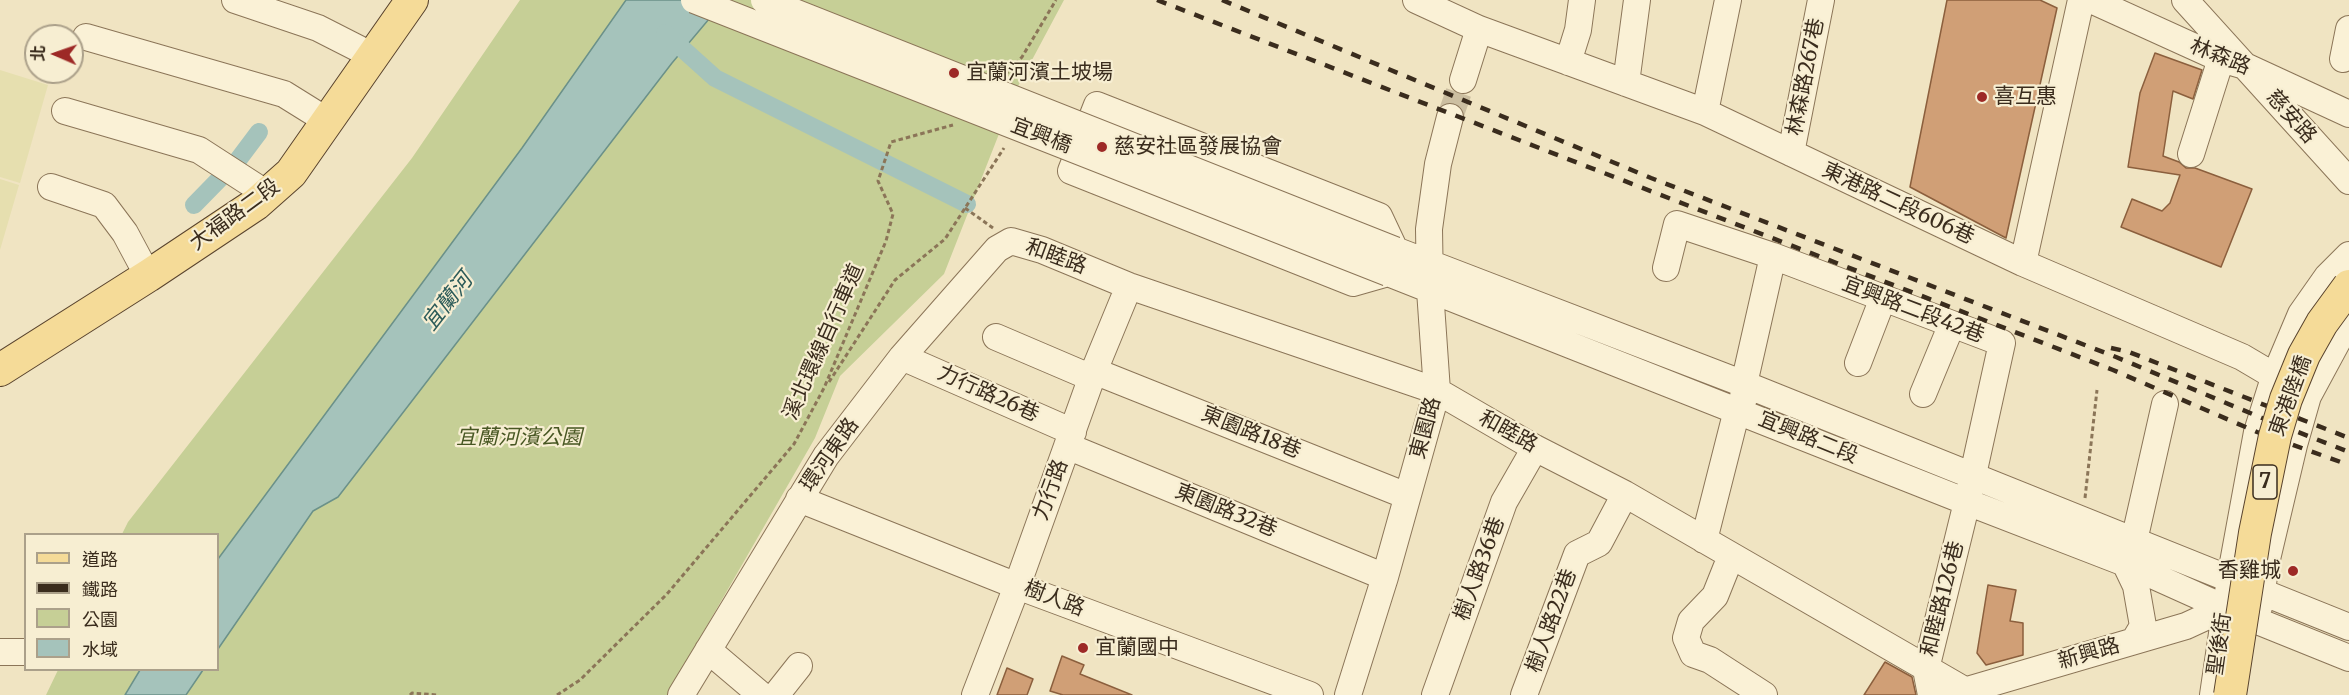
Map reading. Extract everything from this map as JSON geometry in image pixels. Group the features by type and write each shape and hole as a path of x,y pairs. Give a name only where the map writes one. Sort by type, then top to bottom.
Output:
{"main road":[{"name":"大福路二段","path":"0,370 256,204 291,173 329,122 412,0"},
{"name":"東港陸橋","path":"2230,695 2255,533 2277,427 2304,355 2322,324 2349,286"}],"street":[{"path":"235,0 318,28 372,56"},
{"name":"宜興橋","path":"694,0 1391,261"},
{"name":"宜興橋","path":"764,0 1391,261"},
{"name":"東港路二段606巷","path":"1416,0 1479,29 1705,112 2024,263 2242,357 2274,378 2308,396"},
{"path":"1568,62 1578,30 1582,0"},
{"path":"1626,83 1637,0"},
{"path":"1705,112 1728,0"},
{"name":"林森路267巷","path":"1791,153 1821,0"},
{"path":"2024,263 2081,0"},
{"name":"林森路","path":"2091,0 2349,114"},
{"name":"慈安路","path":"2185,0 2233,63 2349,181"},
{"path":"1463,80 1479,29"},
{"path":"2343,59 2349,29"},
{"path":"86,38 284,94 329,122"},
{"path":"2191,154 2233,63"},
{"path":"1097,105 1379,216 1391,261 1353,283 1071,171 1097,105"},
{"path":"65,111 199,150 267,194"},
{"name":"東園路","path":"1348,695 1385,577 1437,392 1430,290 1429,229 1438,164 1450,117"},
{"path":"1103,184 1129,118"},
{"path":"51,187 104,205 125,233 148,276"},
{"name":"宜興路二段42巷","path":"1666,268 1677,224 1773,256 2002,343 1967,502"},
{"name":"和睦路","path":"1011,241 1042,250 1129,286 1437,392 1625,494 1926,669 1962,693"},
{"name":"環河東路","path":"681,695 826,456 902,357 997,249 1011,241"},
{"name":"聖後街","path":"2212,695 2227,594 2257,432 2274,378 2301,314 2327,277 2349,255"},
{"path":"1704,540 1741,398 1773,256"},
{"name":"宜興路二段","path":"1391,261 1429,262 1741,398 1967,502 2130,552 2259,606"},
{"name":"宜興路二段","path":"1391,261 1430,290 1973,476 2082,520 2130,552"},
{"name":"力行路","path":"975,695 1093,374 1129,286"},
{"path":"1858,363 1883,298"},
{"name":"聖後街","path":"2244,695 2259,606 2294,445 2308,396 2349,320"},
{"path":"1923,394 1952,324"},
{"name":"東園路18巷","path":"996,337 1407,496"},
{"name":"力行路26巷","path":"902,357 1070,439"},
{"path":"2134,641 2143,626 2130,552 2164,404"},
{"name":"東園路32巷","path":"1070,439 1385,577"},
{"name":"樹人路36巷","path":"1435,695 1504,502 1535,447"},
{"name":"樹人路22巷","path":"1524,695 1577,554 1599,543 1625,494"},
{"name":"樹人路","path":"799,499 1017,585 1310,695"},
{"name":"和睦路126巷","path":"1931,695 1926,669 1967,502"},
{"path":"1731,556 1715,596 1691,621 1686,639 1693,654 1710,660 1764,695"},
{"name":"新興路","path":"1962,693 2186,626 2227,594"},
{"path":"2259,606 2349,627"},
{"path":"2259,606 2349,658"},
{"path":"708,650 761,695"},
{"path":"0,652 24,652"},
{"path":"776,695 799,666"}],"path":[{"path":"998,83 1022,57 1056,0"},
{"name":"溪北環線自行車道","path":"557,695 580,680 667,594 794,444 824,388 886,241 893,214 878,181 891,142 956,124"},
{"path":"824,388 895,280 945,239 1004,148"},
{"path":"964,208 1011,241"},
{"path":"2082,520 2097,390"},
{"path":"410,695 412,693 437,695"}],"shaded area":[{"path":"0,70 24,78 24,84 48,85 20,183 0,177"},
{"path":"0,179 19,185 0,250"}],"green space":[{"name":"宜蘭河濱公園","path":"520,0 1064,0 1017,88 944,274 840,376 815,438 667,695 46,695 58,671 219,671 219,533 122,533 128,522 412,158"}],"water":[{"name":"宜蘭河","path":"626,0 725,0 672,63 338,497 313,511 219,648 219,558 522,148"},
{"path":"139,671 202,671 186,695 125,695"}],"building":[{"name":"喜互惠","path":"1947,0 2040,0 2057,8 2006,238 1910,187"},
{"path":"2155,53 2202,70 2193,99 2173,91 2163,156 2179,162 2186,168 2195,168 2252,189 2221,267 2121,227 2132,199 2162,211 2170,203 2180,175 2128,167 2140,93"},
{"path":"1988,585 2016,590 2010,621 2023,623 2023,655 1986,665 1977,653"},
{"path":"1062,656 1084,665 1080,674 1132,695 1063,695 1050,691"},
{"path":"1885,662 1912,677 1916,695 1864,695"},
{"path":"1007,668 1033,679 1027,695 997,695"}],"waterway":[{"path":"665,33 715,78 967,204"},
{"path":"194,205 238,160 259,132"}],"tunnel":[{"path":"1450,117 1463,80"}],"railway":[{"path":"1157,0 2113,370 2257,432 2349,465"},
{"path":"1222,0 1651,178 2116,357 2349,452"},
{"path":"2111,348 2129,352 2349,438"}],"place":[{"name":"宜蘭河濱土坡場","path":"954,73"},
{"name":"喜互惠","path":"1982,97"},
{"name":"慈安社區發展協會","path":"1102,147"},
{"name":"香雞城","path":"2293,571"},
{"name":"宜蘭國中","path":"1083,648"}]}
